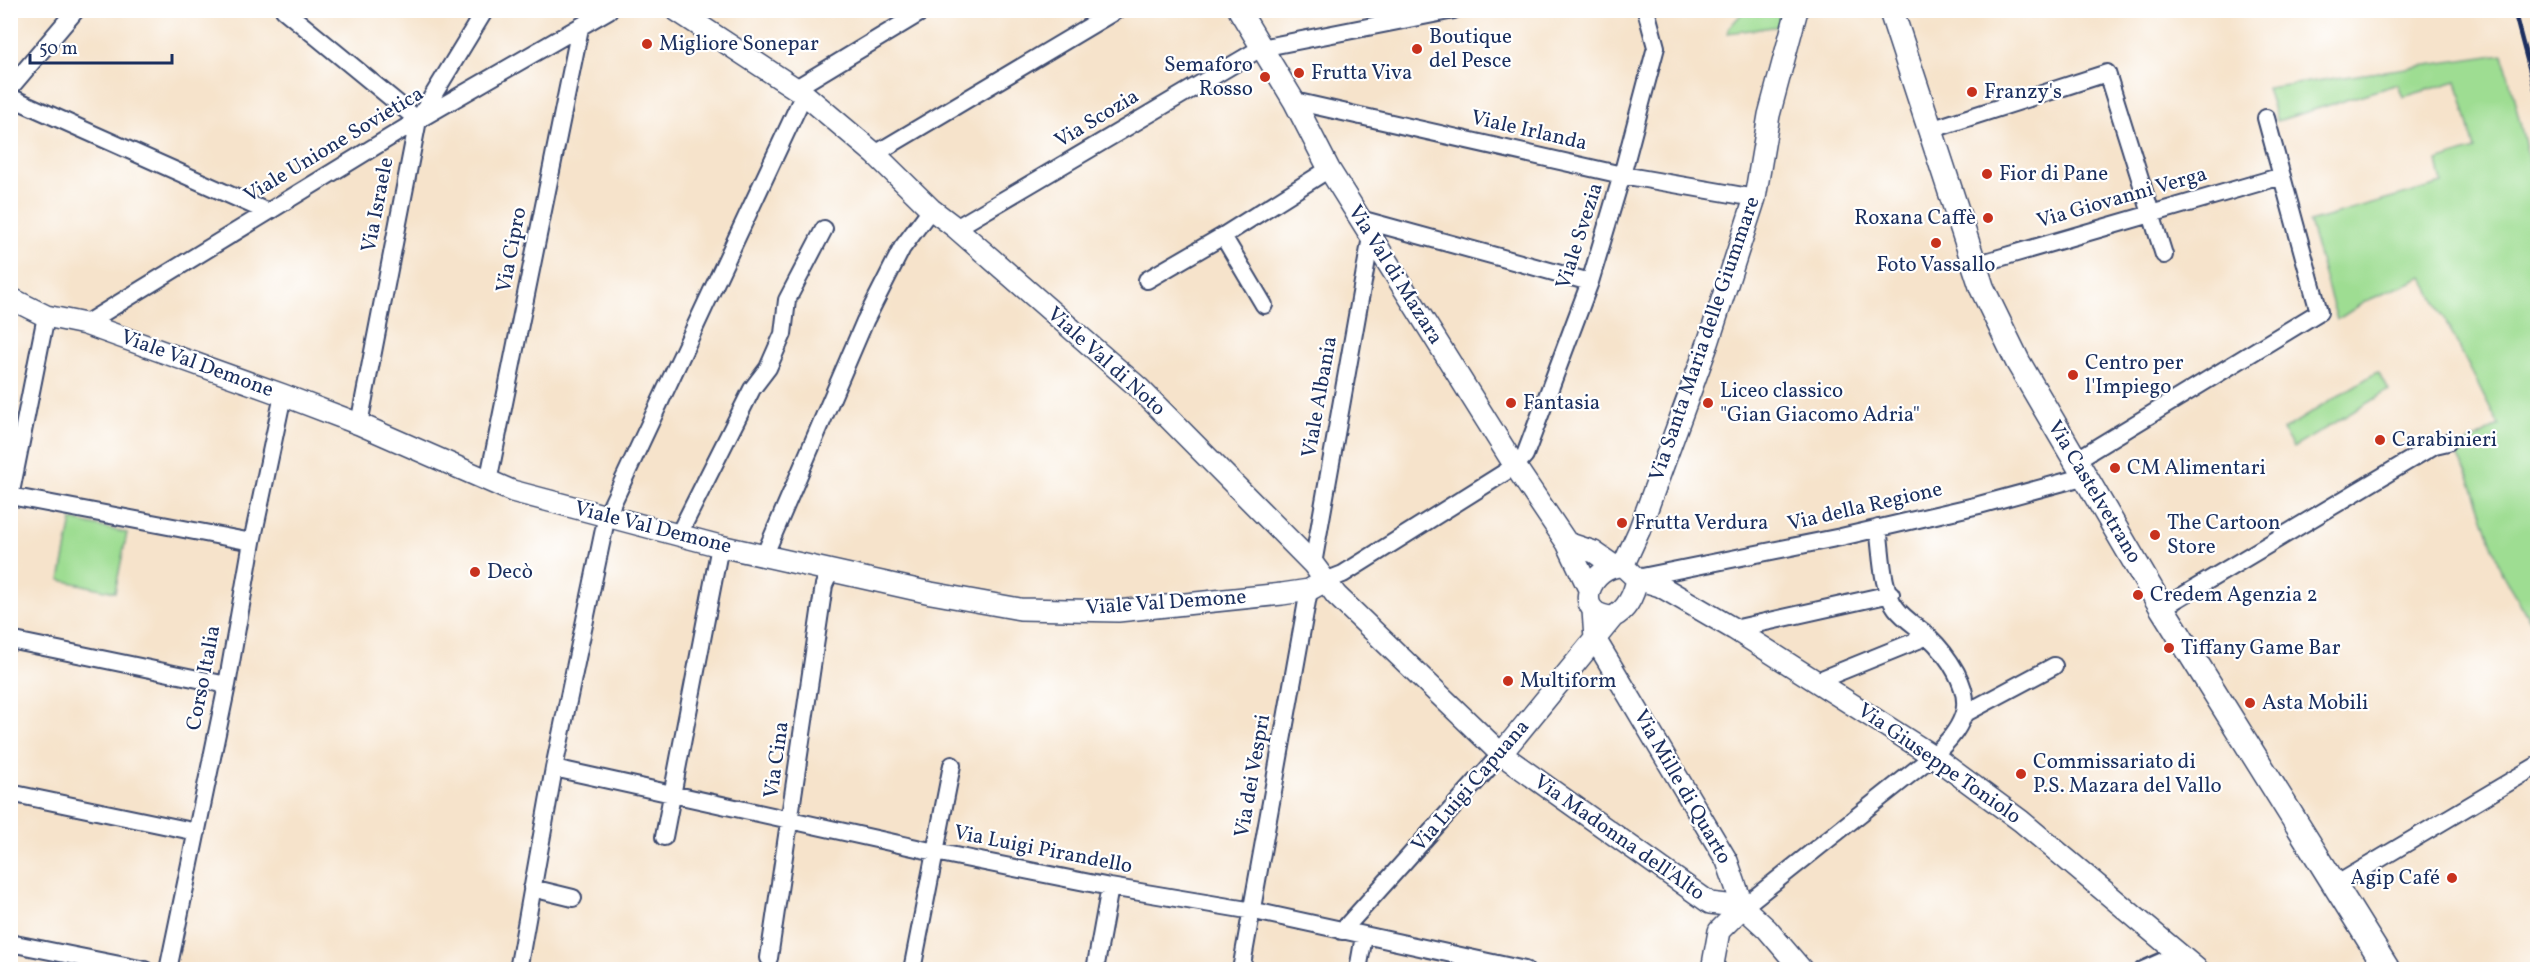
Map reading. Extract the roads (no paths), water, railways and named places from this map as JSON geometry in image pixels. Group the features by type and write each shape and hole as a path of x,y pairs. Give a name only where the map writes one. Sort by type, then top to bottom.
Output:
{"main road":[{"name":"Via Castelvetrano","path":"1891,10 1982,288 2018,362 2162,608 2388,969"}],"street":[{"path":"10,88 76,10"},
{"path":"284,10 418,120"},
{"name":"Via Israele","path":"358,424 418,120 485,10"},
{"name":"Viale Unione Sovietica","path":"84,324 418,120 609,10"},
{"name":"Viale Val di Noto","path":"676,10 800,91 875,154 931,209 956,228 1139,388 1316,578 1501,754"},
{"path":"518,969 554,768 607,515 800,91 925,10"},
{"path":"875,154 1117,10"},
{"name":"Via Val di Mazara","path":"1239,10 1294,100 1329,169 1515,466 1564,539 1589,589"},
{"name":"Via Scozia","path":"956,228 1261,48 1454,10"},
{"name":"Viale Svezia","path":"1515,466 1525,455 1590,282 1623,175 1656,46 1646,10"},
{"name":"Via Santa Maria delle Giummare","path":"1636,573 1755,198 1769,116 1797,10"},
{"name":"Via Cipro","path":"488,482 580,28"},
{"path":"1930,130 2107,73 2164,255"},
{"path":"10,97 267,212"},
{"name":"Viale Irlanda","path":"1294,100 1623,175 1755,198"},
{"path":"2266,118 2282,176"},
{"path":"1147,280 1223,236 1329,169"},
{"name":"Via Giovanni Verga","path":"1975,265 2282,176"},
{"name":"Via della Regione","path":"1636,573 1878,528 1979,505 2081,468 2319,312 2282,176"},
{"path":"765,554 865,321 902,248 931,209"},
{"path":"1365,228 1590,282"},
{"name":"Viale Albania","path":"1316,578 1365,228"},
{"path":"679,534 752,389 768,368 783,334 787,300 824,230"},
{"path":"1223,236 1264,305"},
{"name":"Viale Val Demone","path":"10,298 46,316 84,324 284,395 358,424 512,491 720,546 931,592 1020,609 1118,611 1316,578"},
{"path":"46,316 11,496 252,542"},
{"name":"Corso Italia","path":"168,969 227,684 252,542 284,395"},
{"path":"2162,608 2435,445 2448,442"},
{"path":"1316,578 1343,574 1515,466"},
{"path":"1712,969 1719,931 1743,907 1933,756 1950,740 1964,714 1963,690 1952,663 1928,636 1896,608 1886,584 1878,528"},
{"name":"Via Giuseppe Toniolo","path":"1564,539 1636,573 1734,629 1933,756 2029,828 2198,969"},
{"path":"664,837 720,546"},
{"name":"Via Cina","path":"769,958 824,585 831,570"},
{"path":"1605,570 1636,573 1635,593 1620,613 1603,614 1589,603 1589,589 1605,570"},
{"name":"Via dei Vespri","path":"1240,969 1316,578"},
{"path":"1734,629 1890,594"},
{"path":"1595,639 1603,614"},
{"path":"1817,681 1928,636"},
{"name":"Via Luigi Capuana","path":"1342,931 1501,754 1595,639"},
{"name":"Via Mille di Quarto","path":"1595,639 1727,861 1743,907"},
{"path":"10,640 227,684"},
{"path":"1964,714 2054,666"},
{"name":"Via Madonna dell'Alto","path":"1501,754 1710,903 1743,907"},
{"path":"912,969 952,765"},
{"name":"Via Luigi Pirandello","path":"554,768 935,852 1110,888 1252,911 1525,969"},
{"path":"2334,886 2536,769"},
{"path":"10,793 197,832"},
{"path":"532,888 573,898"},
{"path":"1095,969 1110,888"},
{"path":"1743,907 1767,929 1802,969"},
{"path":"1358,969 1364,936"},
{"path":"10,943 145,969"},
{"path":"2143,969 2179,954"}],"railway":[{"path":"2514,10 2538,101"}],"place":[{"name":"Migliore Sonepar","path":"647,44"},
{"name":"Boutique del Pesce","path":"1417,49"},
{"name":"Frutta Viva","path":"1299,73"},
{"name":"Semaforo Rosso","path":"1265,77"},
{"name":"Franzy's","path":"1972,92"},
{"name":"Fior di Pane","path":"1987,174"},
{"name":"Roxana Caffè","path":"1988,218"},
{"name":"Foto Vassallo","path":"1936,243"},
{"name":"Centro per l'Impiego","path":"2073,375"},
{"name":"Fantasia","path":"1511,403"},
{"name":"Liceo classico \"Gian Giacomo Adria\"","path":"1708,403"},
{"name":"Carabinieri","path":"2380,440"},
{"name":"CM Alimentari","path":"2115,468"},
{"name":"Frutta Verdura","path":"1622,523"},
{"name":"The Cartoon Store","path":"2155,535"},
{"name":"Decò","path":"475,572"},
{"name":"Credem Agenzia 2","path":"2138,595"},
{"name":"Tiffany Game Bar","path":"2169,648"},
{"name":"Multiform","path":"1508,681"},
{"name":"Asta Mobili","path":"2250,703"},
{"name":"Commissariato di P.S. Mazara del Vallo","path":"2021,774"},
{"name":"Agip Café","path":"2452,878"}]}
